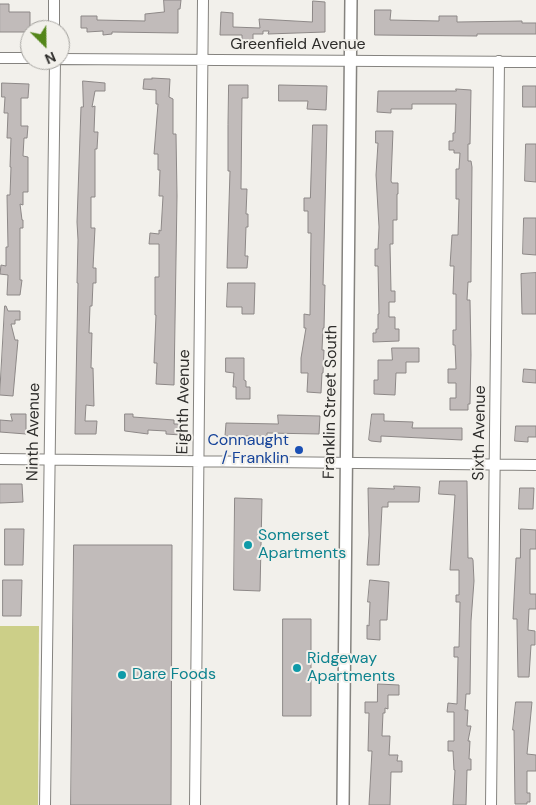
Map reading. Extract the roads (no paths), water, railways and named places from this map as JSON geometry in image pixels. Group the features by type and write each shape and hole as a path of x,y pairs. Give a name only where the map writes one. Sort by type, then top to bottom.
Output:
{"street":[{"path":"54,0 54,20"},
{"name":"Eighth Avenue","path":"194,805 203,0"},
{"name":"Franklin Street South","path":"343,805 352,0"},
{"path":"0,58 20,58"},
{"name":"Greenfield Avenue","path":"70,59 536,62"},
{"name":"Sixth Avenue","path":"491,805 499,61"},
{"name":"Ninth Avenue","path":"44,805 55,70"},
{"path":"0,459 536,465"}],"place":[{"name":"Connaught / Franklin","path":"299,450"},
{"name":"Somerset Apartments","path":"248,545"},
{"name":"Ridgeway Apartments","path":"297,668"},
{"name":"Dare Foods","path":"122,675"}]}
